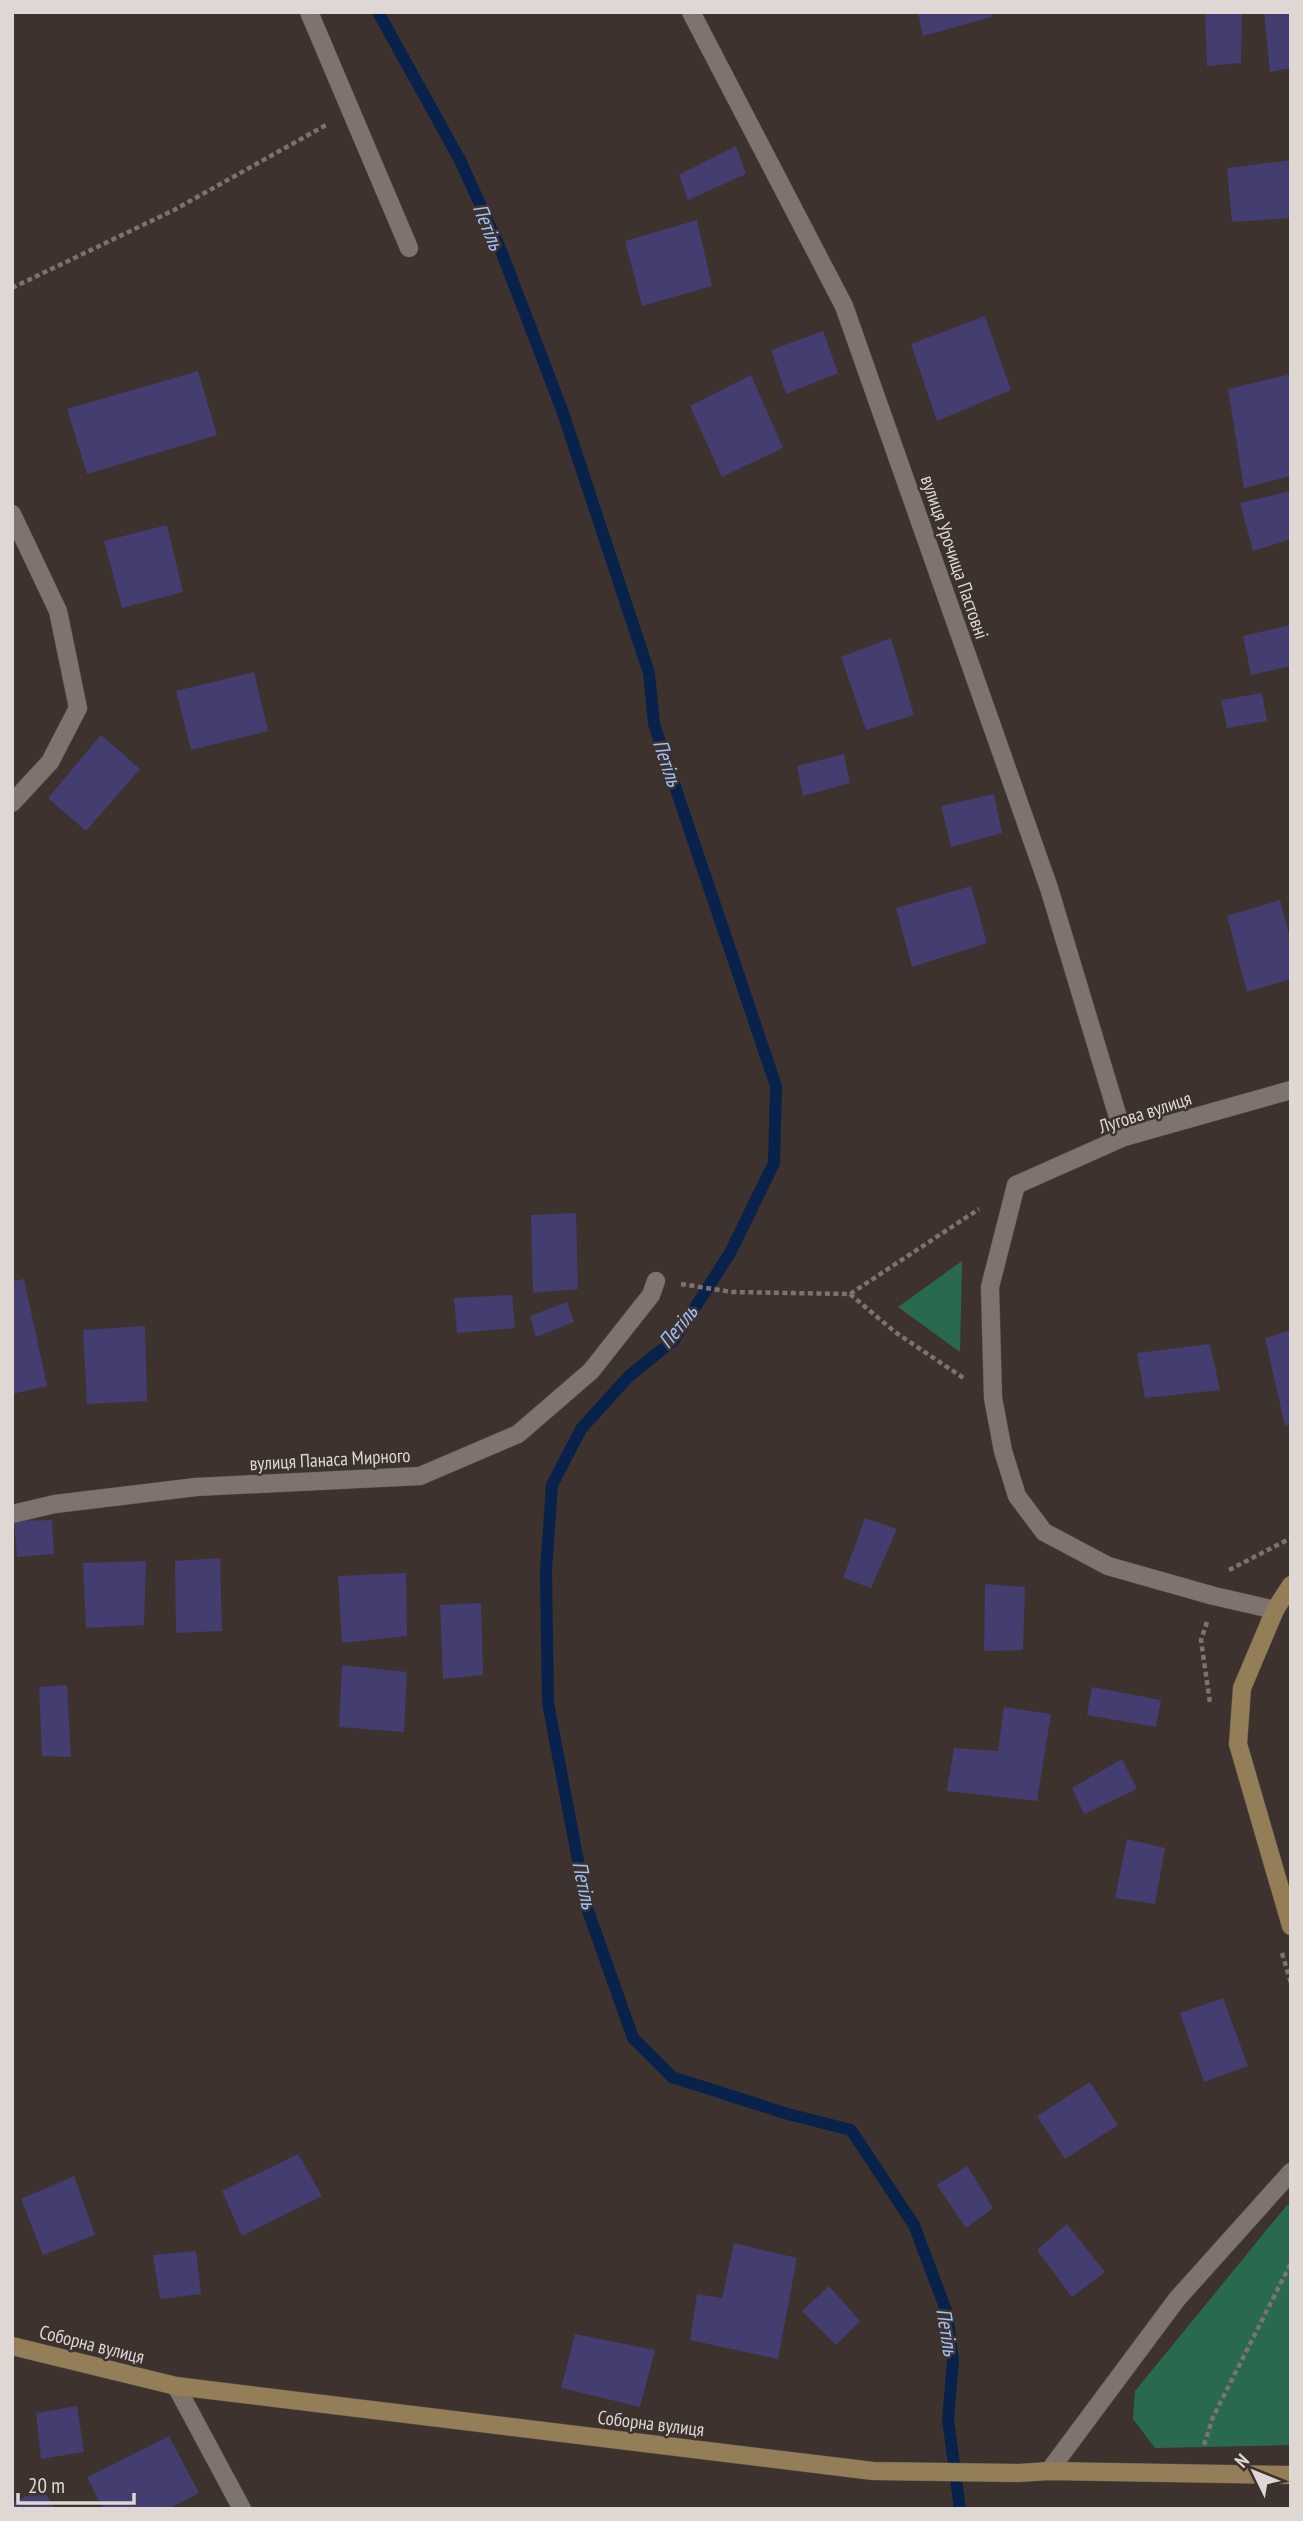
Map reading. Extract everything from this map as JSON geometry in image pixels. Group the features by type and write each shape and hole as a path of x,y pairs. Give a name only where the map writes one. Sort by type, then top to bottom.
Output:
{"street":[{"path":"309,12 409,248"},
{"name":"вулиця Урочища Пастовні","path":"691,12 844,306 1049,888 1125,1138"},
{"path":"12,514 58,611 78,708 50,762 12,803"},
{"name":"Лугова вулиця","path":"1016,1185 1125,1138 1291,1090"},
{"path":"1016,1185 990,1287 993,1398 1003,1451 1017,1496 1044,1532 1108,1566 1275,1610"},
{"name":"вулиця Панаса Мирного","path":"12,1514 55,1504 196,1487 420,1476 518,1434 591,1371 651,1295 656,1280"},
{"path":"1291,1585 1275,1610 1242,1688 1238,1744 1291,1926"},
{"path":"1049,2471 1177,2299 1291,2172"},
{"name":"Соборна вулиця","path":"12,2346 176,2386 873,2471 1291,2475"},
{"path":"176,2386 242,2509"}],"path":[{"path":"12,288 174,210 351,111"},
{"path":"656,1280 732,1292 850,1294 1016,1185"},
{"path":"850,1294 895,1332 993,1398"},
{"path":"1194,2474 1213,2417 1291,2263"}],"green space":[{"path":"962,1261 960,1352 898,1307"},
{"path":"1287,2205 1291,2205 1291,2445 1155,2448 1133,2419 1135,2391"}],"building":[{"path":"918,12 991,12 992,17 923,36"},
{"path":"1205,12 1242,12 1241,63 1207,66"},
{"path":"1264,12 1291,12 1291,68 1270,72"},
{"path":"736,146 746,174 688,200 679,175"},
{"path":"1291,160 1291,218 1232,222 1227,168"},
{"path":"697,220 712,286 642,306 625,241"},
{"path":"985,316 1011,390 937,421 911,344"},
{"path":"823,331 838,373 786,394 771,350"},
{"path":"198,371 217,435 87,474 67,409"},
{"path":"1291,374 1291,476 1244,488 1228,389"},
{"path":"751,375 783,448 722,477 690,406"},
{"path":"1291,491 1291,539 1253,551 1240,503"},
{"path":"167,525 183,592 122,608 104,541"},
{"path":"1291,625 1291,666 1251,675 1243,636"},
{"path":"891,638 914,715 866,730 841,657"},
{"path":"254,672 268,731 191,750 176,691"},
{"path":"1262,693 1267,721 1227,728 1221,700"},
{"path":"101,735 140,769 86,831 48,798"},
{"path":"844,754 850,783 803,796 797,766"},
{"path":"994,794 1002,833 951,847 941,806"},
{"path":"971,886 987,943 912,967 896,908"},
{"path":"1280,900 1291,942 1291,979 1247,992 1227,916"},
{"path":"576,1213 578,1289 533,1293 531,1215"},
{"path":"24,1279 47,1386 12,1394 12,1281"},
{"path":"512,1295 515,1328 457,1333 454,1298"},
{"path":"567,1302 574,1322 536,1337 530,1316"},
{"path":"145,1326 147,1401 87,1404 83,1330"},
{"path":"1291,1330 1291,1424 1285,1426 1265,1338"},
{"path":"1210,1344 1220,1390 1145,1398 1137,1353"},
{"path":"865,1518 897,1529 871,1588 843,1578"},
{"path":"52,1520 54,1554 17,1557 14,1521"},
{"path":"220,1558 222,1631 176,1633 175,1561"},
{"path":"146,1561 144,1625 86,1628 83,1563"},
{"path":"406,1573 407,1636 342,1643 338,1576"},
{"path":"985,1584 1025,1587 1023,1650 984,1651"},
{"path":"481,1603 483,1675 443,1679 440,1605"},
{"path":"342,1665 407,1672 404,1732 339,1727"},
{"path":"67,1685 71,1757 42,1756 39,1687"},
{"path":"1092,1687 1161,1700 1156,1727 1087,1715"},
{"path":"1004,1707 1051,1714 1037,1801 947,1791 954,1748 998,1751"},
{"path":"1122,1759 1137,1789 1084,1814 1072,1788"},
{"path":"1127,1839 1165,1848 1155,1904 1115,1898"},
{"path":"1223,1998 1248,2066 1204,2082 1180,2013"},
{"path":"1090,2082 1118,2125 1065,2159 1037,2116"},
{"path":"298,2154 322,2196 242,2236 222,2191"},
{"path":"967,2166 993,2208 966,2228 937,2185"},
{"path":"74,2176 95,2235 43,2255 21,2199"},
{"path":"1067,2224 1105,2272 1072,2297 1037,2250"},
{"path":"734,2243 797,2258 778,2359 690,2340 697,2294 722,2298"},
{"path":"196,2251 201,2294 160,2299 153,2255"},
{"path":"829,2286 860,2321 836,2345 802,2311"},
{"path":"575,2334 655,2350 640,2407 561,2388"},
{"path":"77,2406 84,2452 41,2459 36,2413"},
{"path":"169,2436 199,2493 168,2509 103,2509 87,2477"},
{"path":"42,2487 55,2509 12,2509 12,2504"}],"waterway":[{"name":"Петіль","path":"378,12 460,160 502,253 562,410 649,673 654,724 776,1086 774,1163 730,1253 674,1340 629,1376 581,1429 552,1485 546,1571 548,1703 587,1908 633,2038 672,2077 788,2114 851,2130 914,2225 947,2313 953,2361 948,2419 960,2509"}]}
